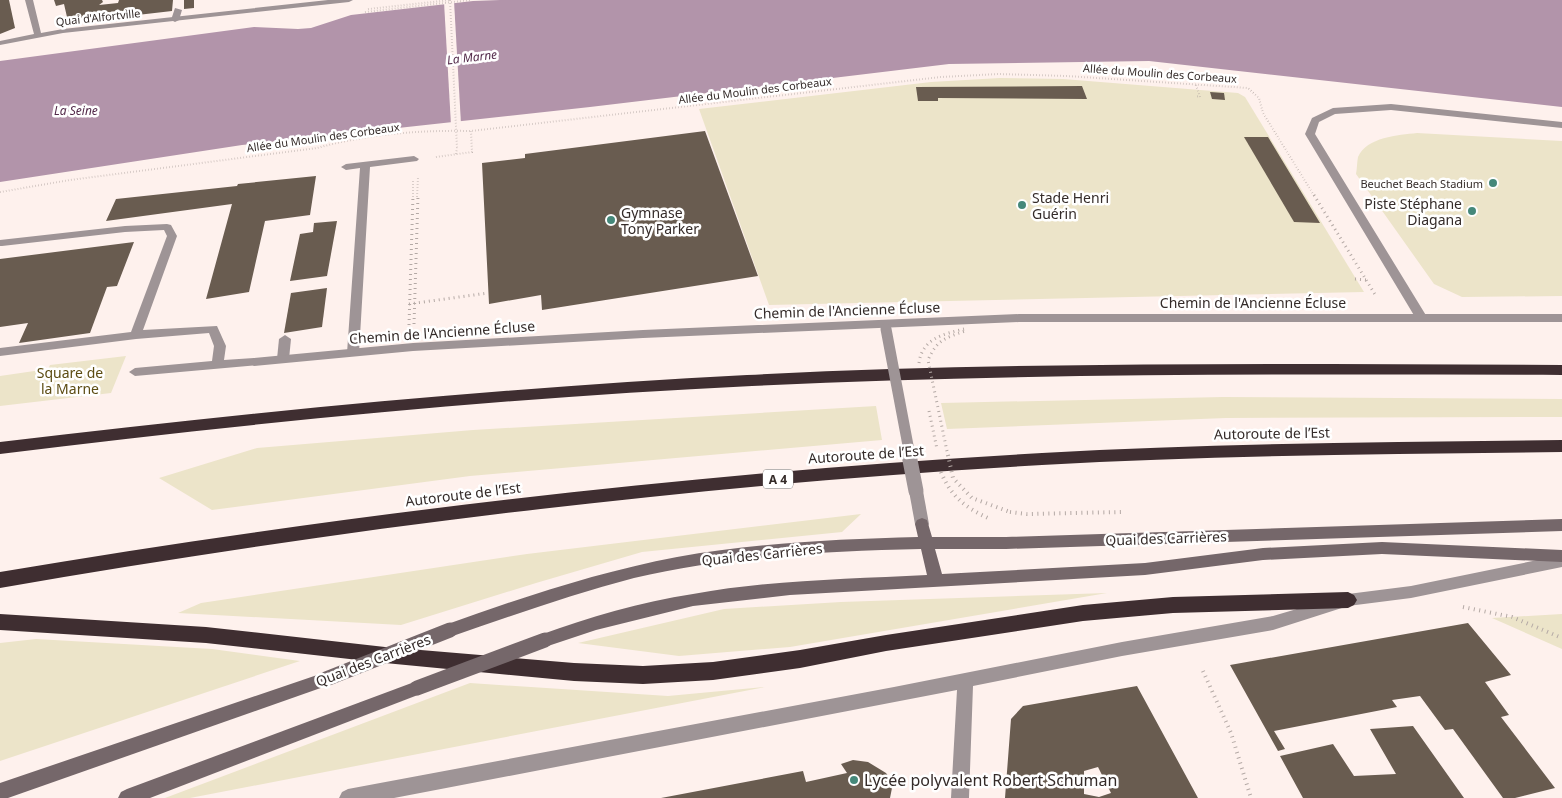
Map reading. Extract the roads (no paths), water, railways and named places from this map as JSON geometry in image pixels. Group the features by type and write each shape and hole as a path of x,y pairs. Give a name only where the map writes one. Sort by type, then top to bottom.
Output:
{"highway":[{"path":"0,448 210,423 342,410 508,395 667,385 1014,371 1223,369 1562,370"},
{"name":"Autoroute de l’Est","path":"0,580 257,538 518,505 706,484 1054,459 1243,451 1562,446"},
{"path":"0,622 206,635 385,655 574,672 643,675 713,671 790,661 886,643 1083,614 1173,605 1348,600"}],"main road":[{"path":"922,524 936,581"},
{"name":"Quai des Carrières","path":"0,792 326,679 450,630 580,587 663,566 743,554 807,548 925,542 1016,543 1562,525"},
{"name":"Quai des Carrières","path":"127,798 546,640 596,623 693,600 790,589 1144,569 1263,554 1382,548 1562,556"}],"street":[{"path":"30,0 38,36"},
{"name":"Quai d'Alfortville","path":"0,43 38,36 348,0"},
{"path":"175,20 178,10"},
{"path":"1421,317 1310,134 1315,120 1334,111 1392,107 1562,125"},
{"path":"346,167 416,164"},
{"path":"353,352 365,165"},
{"path":"2,243 125,229 167,227 172,236 136,335"},
{"name":"Chemin de l'Ancienne Écluse","path":"135,372 411,348 643,334 885,326 1019,318 1562,318"},
{"path":"885,326 922,524"},
{"path":"0,352 136,335 213,329 220,346 217,365"},
{"path":"283,359 285,338"},
{"path":"348,798 1122,649 1274,623 1348,600 1418,591 1562,561"},
{"path":"960,798 965,680"}],"water":[{"name":"La Seine","path":"1562,0 1562,107 1149,61 949,64 590,107 242,145 0,182 0,61 254,27 311,28 351,15 473,1"}],"place":[{"name":"Beuchet Beach Stadium","path":"1493,183"},
{"name":"Stade Henri Guérin","path":"1022,205"},
{"name":"Piste Stéphane Diagana","path":"1472,211"},
{"name":"Gymnase Tony Parker","path":"611,220"},
{"name":"Lycée polyvalent Robert Schuman","path":"854,780"}],"water label":[{"name":"La Marne","path":"472,57"}],"park label":[{"name":"Square de la Marne","path":"70,380"}]}
